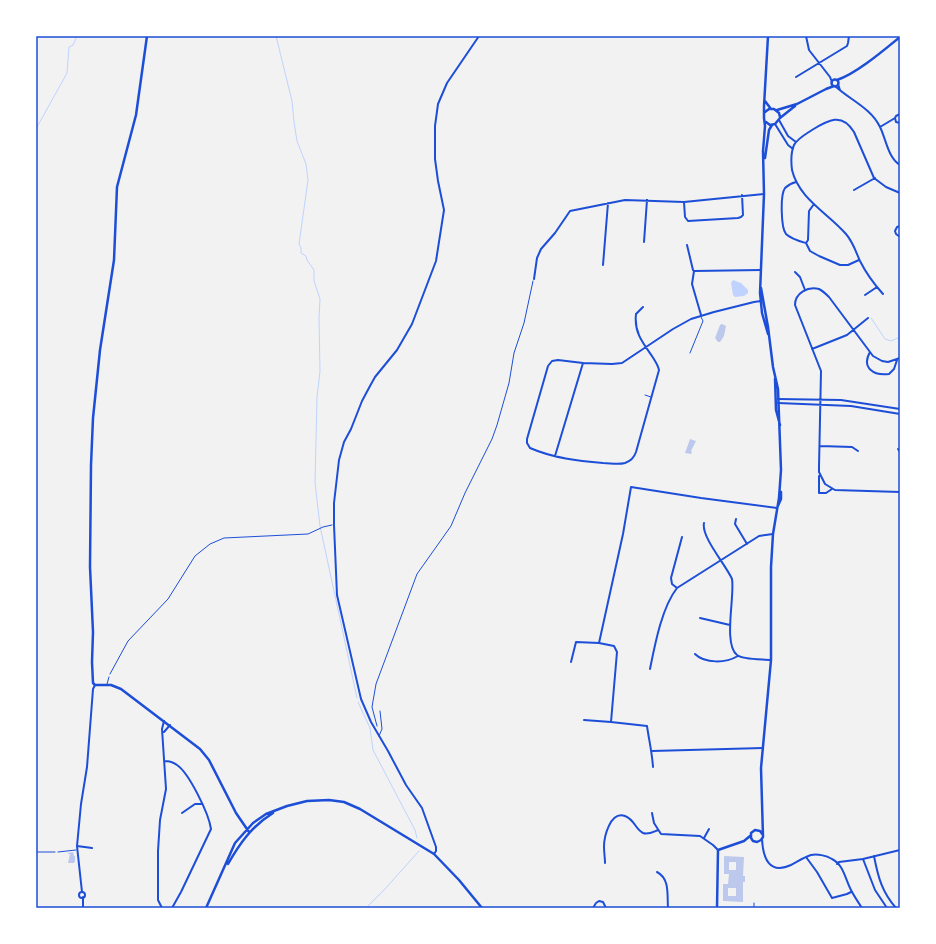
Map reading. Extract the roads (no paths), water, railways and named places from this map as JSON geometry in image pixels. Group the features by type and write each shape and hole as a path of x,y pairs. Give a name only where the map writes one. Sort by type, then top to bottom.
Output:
{"street":[{"path":"83,908 83,897 80,895 82,892 77,846 81,804 87,767 93,689 95,685 93,683 92,668 93,632 90,567 93,418 100,350 114,260 117,187 135,120 147,36"},
{"path":"434,854 436,847 424,813 406,785 371,722 361,699 338,601 334,525 336,481 339,460 344,442 362,401 380,370 397,350 412,324 436,261 444,210 436,172 435,159 435,126 438,104 443,90 450,78 479,36"},
{"path":"768,36 764,118 766,122 761,288 763,318 769,336 775,376 778,383 776,410 780,425"},
{"path":"806,36 809,50 818,64 830,77 834,86 870,112 875,118 893,158 900,165"},
{"path":"796,77 847,46 849,36"},
{"path":"765,113 767,110 777,110 797,104 826,88 834,86 900,37"},
{"path":"830,77 836,79 843,78"},
{"path":"826,88 836,79"},
{"path":"836,79 840,91"},
{"path":"765,101 771,109"},
{"path":"764,162 769,130 797,104"},
{"path":"777,110 788,136 796,142"},
{"path":"880,127 900,114"},
{"path":"895,118 896,122 900,123"},
{"path":"883,294 865,271 852,241 830,217 804,194 796,182 791,160 796,142 827,121 843,121 850,125 854,132 875,178 886,187 900,193"},
{"path":"766,122 774,125 788,145 793,149"},
{"path":"854,190 875,178"},
{"path":"796,182 787,187 783,193 782,224 785,233 791,238 806,243 810,251 840,265 848,265 859,259"},
{"path":"534,278 539,254 568,214 574,210 624,200 684,202 764,194"},
{"path":"684,202 688,221 738,218 743,215 742,195"},
{"path":"644,242 647,200"},
{"path":"603,265 608,203"},
{"path":"806,243 808,240 809,211 814,204"},
{"path":"900,226 897,227 895,231 897,236 900,236"},
{"path":"687,245 694,272 692,284 701,315"},
{"path":"694,272 761,270"},
{"path":"795,272 800,277 805,290"},
{"path":"865,295 877,287"},
{"path":"832,489 826,493 819,493 821,371 795,305 797,296 805,290 816,288 825,292 875,358 888,362 899,359"},
{"path":"643,307 636,314 635,323 639,338 645,348 658,368 636,452 633,458 623,464 566,460 531,449 527,445 526,439 548,366 551,362 558,360 583,363 622,363 645,348 678,325 701,315 762,301"},
{"path":"812,349 847,335 868,318"},
{"path":"870,352 867,358 867,363 868,368 873,371 889,374 896,366 899,359"},
{"path":"555,456 583,363"},
{"path":"777,400 841,400 900,409"},
{"path":"777,400 779,404 780,425 781,499 777,508 773,534 770,577 771,660 761,773 763,816 762,846 766,859 772,866 786,867 812,855 820,855 831,858 842,868 852,892 862,908"},
{"path":"779,404 851,406 900,414"},
{"path":"820,446 852,447 858,451"},
{"path":"819,472 825,484 838,491 900,492"},
{"path":"598,644 623,534 631,487 777,508"},
{"path":"736,519 734,524 747,544"},
{"path":"704,523 704,531 731,576 733,582 730,625 733,648 738,656"},
{"path":"650,669 666,607 670,597 677,588 761,535 773,534"},
{"path":"677,588 672,584 671,578 682,537"},
{"path":"700,618 730,625"},
{"path":"571,662 576,642 614,646 617,652 611,722"},
{"path":"695,654 702,658 714,661 728,660 738,656 771,660"},
{"path":"95,685 107,684 121,689 196,745 205,755 236,813 248,831"},
{"path":"584,720 647,726 652,751 653,767"},
{"path":"162,908 158,900 158,851 160,820 166,789 162,729 165,721"},
{"path":"163,733 170,725"},
{"path":"652,751 764,748"},
{"path":"165,761 171,762 180,767 202,804 210,825 210,831 182,892 172,908"},
{"path":"206,908 223,871 248,831 278,809 307,801 329,800 344,802 369,814 434,854 452,871 482,908"},
{"path":"182,813 195,804 202,804"},
{"path":"652,813 654,823 661,834 699,836 704,838 718,850"},
{"path":"605,863 604,843 610,823 615,816 619,815 627,817 633,821 643,833 648,834 658,830"},
{"path":"744,841 762,824"},
{"path":"704,838 709,829"},
{"path":"756,830 760,831 763,835"},
{"path":"751,835 751,839 753,841"},
{"path":"718,850 744,841 759,842 762,839"},
{"path":"77,846 92,848"},
{"path":"717,908 718,850"},
{"path":"837,863 863,859 900,850"},
{"path":"874,856 883,891 896,908"},
{"path":"806,857 817,872 832,898 852,892"},
{"path":"863,859 875,890 887,908"},
{"path":"657,872 666,880 668,908"},
{"path":"593,908 599,901 603,902 606,908"}],"lane":[{"path":"690,353 703,321 701,315"},
{"path":"645,396 651,397"},
{"path":"107,684 109,677"},
{"path":"379,736 382,729 380,711"},
{"path":"58,852 77,850"},
{"path":"754,903 754,908"}],"water":[{"path":"733,280 741,283 748,290 748,293 744,296 735,297 733,295 731,283"}],"waterway":[{"path":"36,129 67,73 69,47 73,45 77,36"},
{"path":"276,36 292,101 297,141 306,164 308,180 299,244 301,253 306,256 314,270 314,281 320,299 320,371 317,397 315,483 320,526 357,698"},
{"path":"871,318 885,339 891,341 900,337"},
{"path":"358,702 370,728 373,750 415,830 417,838"},
{"path":"366,908 419,851"}]}
